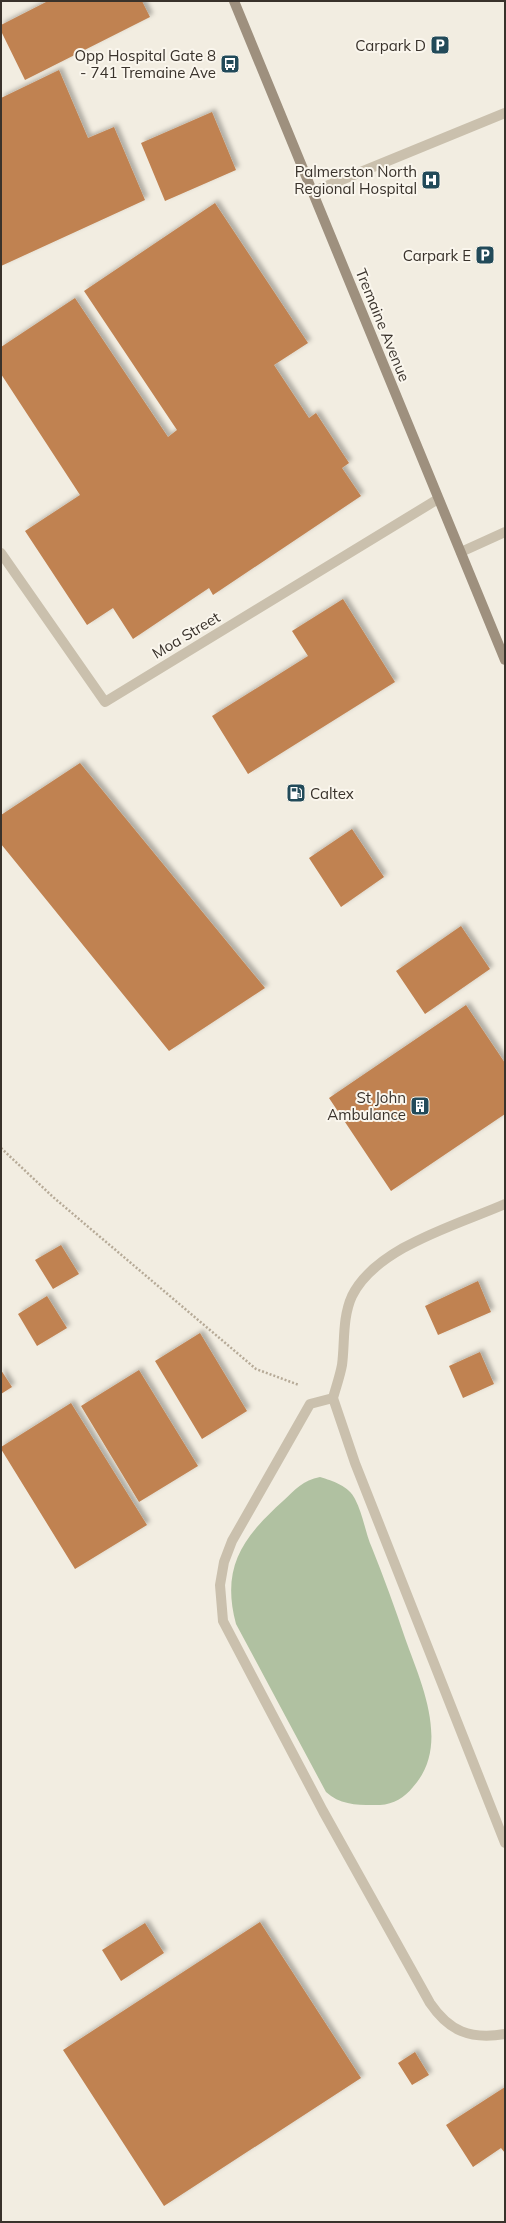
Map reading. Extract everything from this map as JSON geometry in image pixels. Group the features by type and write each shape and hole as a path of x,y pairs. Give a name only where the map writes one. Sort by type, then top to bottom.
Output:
{"main road":[{"name":"Tremaine Avenue","path":"234,1 505,660"}],"street":[{"path":"312,192 505,112"},
{"name":"Moa Street","path":"1,553 105,702 438,499"},
{"path":"461,552 505,532"},
{"path":"505,1204 410,1244 386,1257 367,1274 352,1297 343,1332 342,1366 333,1398 358,1470 505,1843"},
{"path":"333,1398 310,1404 232,1541 224,1562 220,1585 223,1621 323,1811 436,2012 455,2030 485,2036 505,2034"}],"path":[{"path":"1,1148 53,1197 256,1369 333,1398"}],"green space":[{"path":"320,1477 345,1487 352,1494 358,1505 425,1694 429,1714 431,1733 430,1752 424,1770 413,1787 406,1794 394,1802 380,1805 351,1804 338,1800 326,1792 236,1624 232,1604 231,1586 233,1570 238,1555 246,1541 256,1528 295,1489 309,1480"}],"building":[{"path":"48,1 142,1 150,17 25,80 1,31 1,25"},
{"path":"59,70 88,138 114,127 145,200 1,266 1,98"},
{"path":"212,112 236,170 165,201 141,143"},
{"path":"215,203 308,343 274,365 309,418 316,413 349,463 342,468 361,496 213,595 209,588 133,639 113,608 87,625 25,531 80,495 1,374 1,347 75,298 168,437 177,430 84,291"},
{"path":"343,599 395,682 248,774 212,716 308,656 292,631"},
{"path":"80,763 265,988 169,1051 1,844 1,815"},
{"path":"352,829 384,877 341,907 309,858"},
{"path":"461,926 490,969 425,1014 396,971"},
{"name":"St John Ambulance","path":"466,1005 505,1063 505,1114 391,1191 329,1098"},
{"path":"61,1245 79,1274 53,1289 35,1260"},
{"path":"478,1281 491,1312 438,1335 425,1306"},
{"path":"47,1296 67,1328 37,1346 18,1314"},
{"path":"200,1333 247,1411 202,1439 155,1361"},
{"path":"480,1352 494,1384 463,1398 449,1366"},
{"path":"1,1370 12,1387 1,1394"},
{"path":"139,1370 198,1466 139,1502 81,1406"},
{"path":"71,1403 147,1525 75,1569 1,1449 1,1447"},
{"path":"260,1922 361,2078 164,2206 63,2050"},
{"path":"145,1923 164,1953 121,1981 102,1950"},
{"path":"415,2052 429,2075 412,2085 398,2063"},
{"path":"505,2087 505,2153 501,2148 473,2167 446,2125"}],"place":[{"name":"Carpark D","path":"440,45"},
{"name":"Opp Hospital Gate 8 - 741 Tremaine Ave","path":"230,64"},
{"name":"Palmerston North Regional Hospital","path":"431,180"},
{"name":"Carpark E","path":"485,255"},
{"name":"Caltex","path":"296,793"},
{"name":"St John Ambulance","path":"420,1106"}]}
